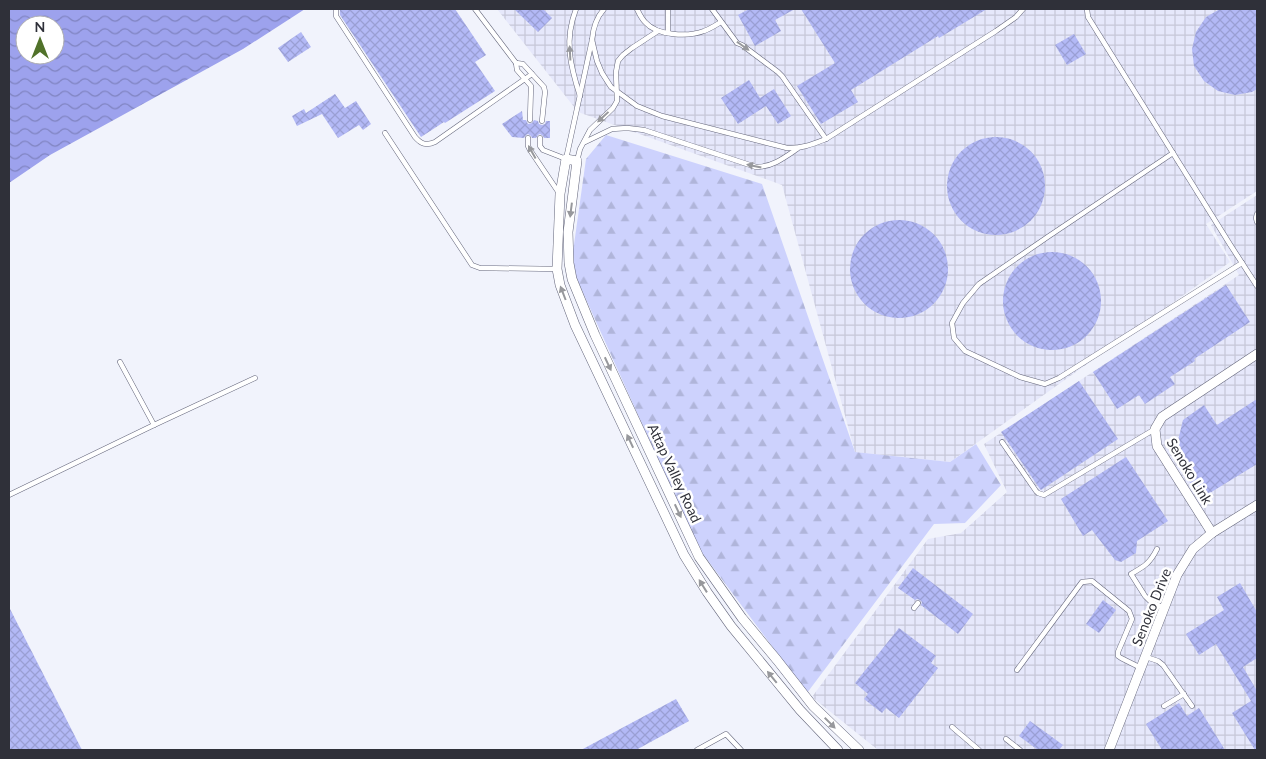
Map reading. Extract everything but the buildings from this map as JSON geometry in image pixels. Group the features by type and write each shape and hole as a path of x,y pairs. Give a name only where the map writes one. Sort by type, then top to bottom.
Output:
{"street":[{"path":"566,160 577,161"},
{"name":"Attap Valley Road","path":"566,160 560,194 556,269 575,325 684,555 731,626 835,749"},
{"name":"Attap Valley Road","path":"577,161 568,232 569,263 572,279 595,335 700,557 742,618 813,706 859,750"},
{"name":"Senoko Link","path":"1212,532 1157,446 1154,429 1162,416 1257,354"},
{"name":"Senoko Drive","path":"1109,750 1177,575 1193,549 1212,532 1257,505"},
{"path":"731,626 742,618"},
{"path":"835,749 847,739"}],"lane":[{"path":"336,9 336,16 352,41 414,137 423,144 435,142 532,74"},
{"path":"475,9 516,63 517,70 531,86 530,120"},
{"path":"576,9 571,23 569,42 572,72 580,97"},
{"path":"540,138 540,146 543,150 566,160 596,22 604,9"},
{"path":"637,9 645,22 658,31 674,34 695,34 707,31 721,22"},
{"path":"668,9 668,33"},
{"path":"712,9 737,43 782,76 826,139"},
{"path":"592,40 597,61 611,87 637,106 662,116 797,149 826,139 996,31 1016,17 1023,9"},
{"path":"1087,9 1088,17 1257,286"},
{"path":"577,161 580,149 590,130 614,108 617,101 616,72 618,62 632,48 658,31"},
{"path":"516,63 523,64 544,87 542,121"},
{"path":"585,142 612,129 644,130 756,167 764,167 782,159 797,149"},
{"path":"385,134 472,266 480,268 556,269"},
{"path":"528,138 530,150 560,194"},
{"path":"1173,154 979,284 962,303 952,323 954,338 965,351 1020,377 1045,384 1060,378 1242,263"},
{"path":"1257,214 1257,222"},
{"path":"1252,278 1257,275"},
{"path":"120,362 154,424"},
{"path":"9,494 255,378"},
{"path":"1002,442 1036,491 1044,495 1154,429"},
{"path":"1157,549 1144,567 1131,574 1145,596 1150,601 1164,608"},
{"path":"1017,670 1082,582 1086,580 1092,581 1129,610 1132,619 1118,656 1141,668"},
{"path":"914,608 918,603"},
{"path":"1146,657 1163,665 1192,706"},
{"path":"1164,706 1184,694"},
{"path":"804,714 813,706"},
{"path":"952,727 979,750"},
{"path":"697,750 726,734 741,750"},
{"path":"1006,739 1020,750"}],"shaded area":[{"path":"497,9 1257,9 1257,191 1206,224 1230,262 950,462 855,452 782,185 578,112"},
{"path":"1257,195 1257,750 878,750 812,697 928,539 961,533 1007,492 984,444 1239,275 1211,225"}],"green space":[{"path":"606,135 762,184 855,452 950,462 976,444 1001,485 965,523 934,524 807,693 697,546 571,266 586,159"}],"water":[{"path":"9,9 305,9 243,49 50,155 9,183"}]}
